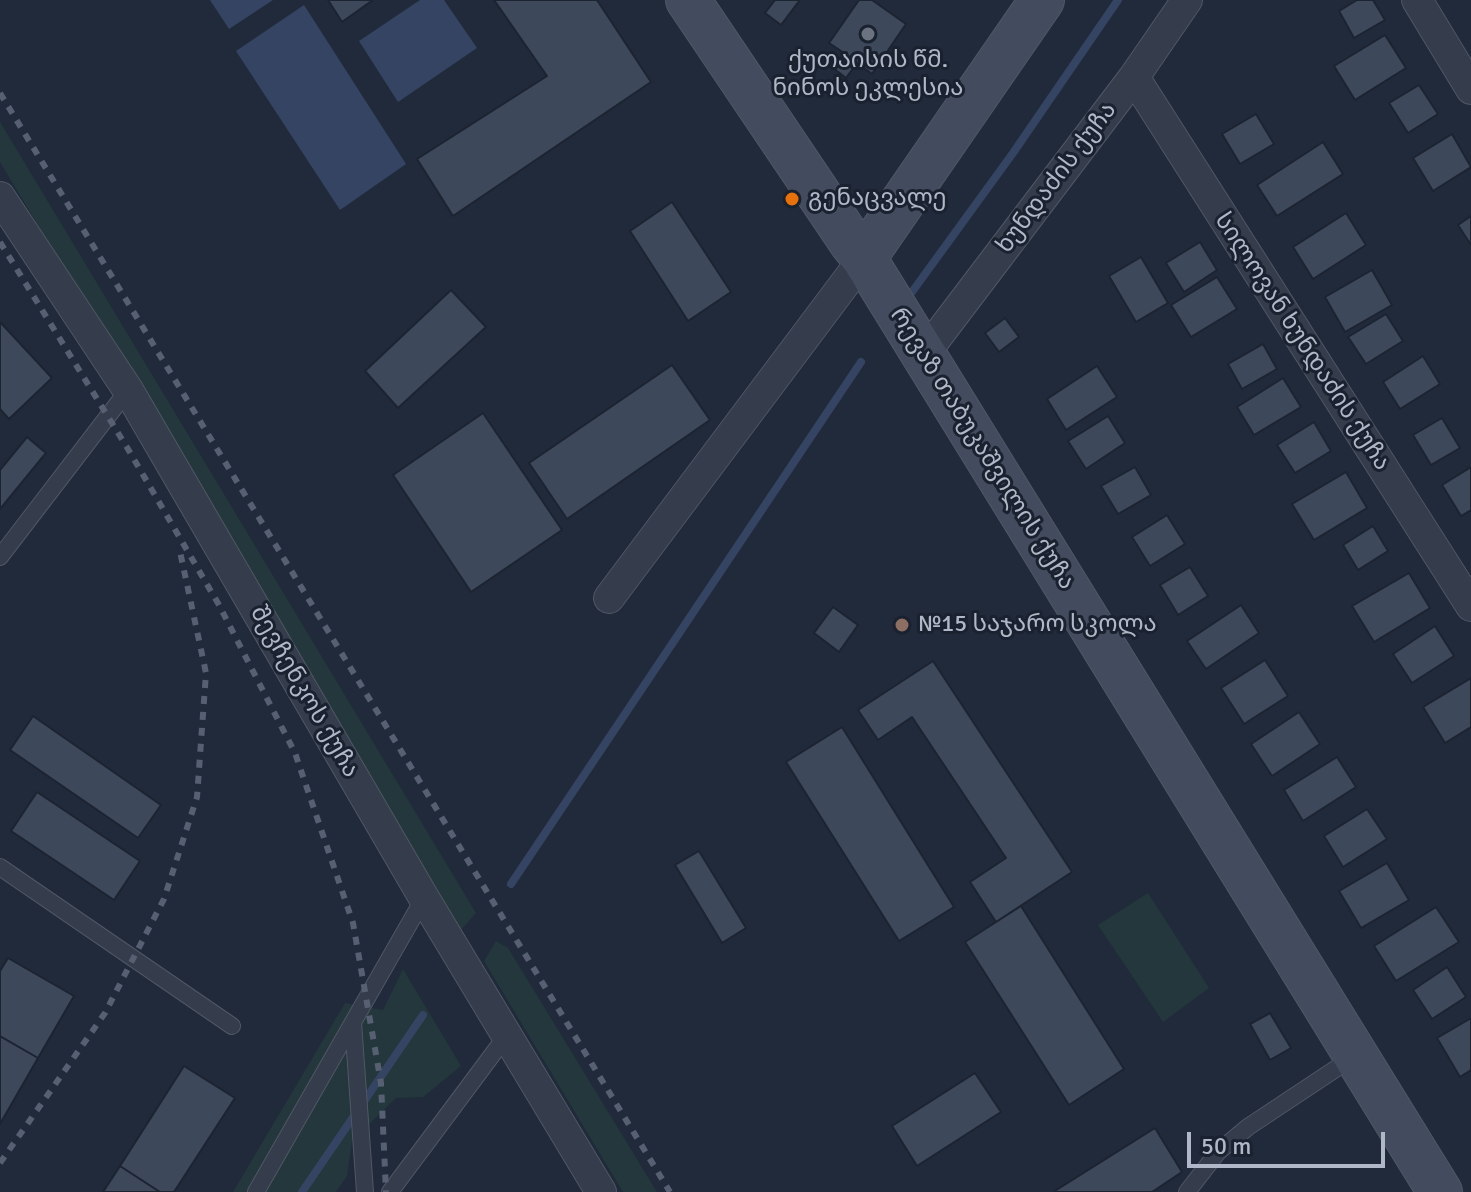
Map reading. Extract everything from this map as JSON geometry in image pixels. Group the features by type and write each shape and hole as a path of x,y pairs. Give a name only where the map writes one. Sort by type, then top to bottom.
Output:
{"main road":[{"name":"რევაზ თაბუკაშვილის ქუჩა","path":"688,0 864,258 1440,1192"},
{"path":"864,258 1042,0"}],"street":[{"name":"ხუნდაძის ქუჩა","path":"924,354 1134,77 1187,0"},
{"path":"1417,0 1471,89"},
{"name":"სილოვან ხუნდაძის ქუჩა","path":"1134,77 1471,606"},
{"name":"შევჩენკოს ქუჩა","path":"0,197 128,390 424,898 601,1192"},
{"path":"609,598 864,258"}],"lane":[{"path":"0,557 128,390"},
{"path":"0,867 232,1026"},
{"path":"256,1192 424,898"},
{"path":"353,1022 365,1192"},
{"path":"390,1192 507,1035"},
{"path":"1187,1192 1218,1152 1248,1127 1356,1055"}],"green space":[{"path":"0,122 476,913 461,930 0,162"},
{"path":"1148,893 1209,988 1163,1022 1098,925"},
{"path":"496,941 508,948 657,1192 623,1192 484,961"},
{"path":"403,969 461,1066 423,1097 396,1098 352,1141 347,1176 336,1192 233,1192 345,1003 383,1010"}],"water":[{"path":"210,0 273,0 229,29"},
{"path":"420,0 444,0 477,48 398,102 359,41"},
{"path":"304,5 406,164 340,210 236,51"}],"building":[{"path":"328,0 373,0 342,22"},
{"path":"494,0 597,0 651,82 453,216 417,159 547,76"},
{"path":"775,0 800,0 781,25 765,13"},
{"name":"ქუთაისის წმ. ნინოს ეკლესია","path":"859,0 872,0 906,24 872,74 857,63 846,78 833,68 844,53 829,43"},
{"path":"1357,0 1373,0 1385,20 1354,38 1339,11"},
{"path":"1385,35 1406,68 1355,100 1334,66"},
{"path":"1419,85 1438,114 1408,133 1389,103"},
{"path":"1256,114 1274,144 1240,164 1222,134"},
{"path":"1452,134 1471,167 1433,191 1413,158"},
{"path":"1323,142 1343,174 1277,216 1257,185"},
{"path":"672,202 731,292 688,321 630,231"},
{"path":"1346,213 1366,245 1313,279 1293,247"},
{"path":"1471,216 1471,245 1458,225"},
{"path":"1200,242 1217,270 1184,292 1166,263"},
{"path":"1141,257 1168,303 1136,322 1109,276"},
{"path":"1372,270 1392,305 1345,332 1325,297"},
{"path":"1217,277 1237,309 1191,337 1171,305"},
{"path":"451,290 486,327 398,408 365,371"},
{"path":"1386,314 1403,341 1366,364 1348,337"},
{"path":"1005,318 1019,337 999,352 985,333"},
{"path":"0,322 52,378 9,419 0,409"},
{"path":"1263,344 1277,369 1242,389 1228,364"},
{"path":"1423,356 1440,384 1400,409 1383,382"},
{"path":"672,365 710,420 567,519 529,463"},
{"path":"1097,366 1117,397 1066,430 1047,399"},
{"path":"1283,378 1301,407 1254,435 1237,407"},
{"path":"483,413 562,530 471,592 393,475"},
{"path":"1108,416 1125,443 1086,469 1068,441"},
{"path":"1442,418 1460,448 1431,465 1413,435"},
{"path":"1314,422 1331,451 1295,473 1277,445"},
{"path":"27,437 46,453 0,509 0,470"},
{"path":"1135,467 1151,495 1118,514 1101,486"},
{"path":"1471,467 1471,510 1461,516 1442,485"},
{"path":"1346,472 1367,508 1314,540 1292,504"},
{"path":"1167,515 1185,544 1150,566 1132,537"},
{"path":"1373,526 1388,551 1358,570 1343,545"},
{"path":"1190,567 1208,596 1178,615 1160,585"},
{"path":"1409,573 1430,608 1374,642 1352,606"},
{"path":"1241,605 1259,633 1206,669 1187,641"},
{"path":"833,607 858,625 839,652 814,633"},
{"path":"1435,626 1454,656 1412,683 1393,654"},
{"path":"1265,660 1288,696 1244,724 1221,688"},
{"path":"933,661 1072,872 996,922 970,882 1006,858 912,717 878,740 858,710"},
{"path":"1471,678 1471,727 1445,743 1423,707"},
{"path":"1299,712 1320,744 1272,776 1251,744"},
{"path":"33,716 161,805 138,838 10,750"},
{"path":"842,727 954,907 899,941 786,762"},
{"path":"1337,757 1356,787 1303,821 1284,790"},
{"path":"37,792 140,861 114,900 11,831"},
{"path":"1367,809 1387,839 1343,867 1324,836"},
{"path":"699,851 746,928 722,943 675,865"},
{"path":"1387,863 1409,900 1361,928 1339,891"},
{"path":"1021,906 1124,1069 1069,1105 965,942"},
{"path":"1436,907 1459,942 1396,981 1374,946"},
{"path":"8,958 74,996 38,1058 0,1036 0,971"},
{"path":"1447,967 1466,997 1432,1019 1413,990"},
{"path":"1270,1013 1291,1048 1270,1060 1250,1024"},
{"path":"1471,1018 1471,1070 1460,1077 1437,1038"},
{"path":"0,1036 38,1058 0,1124"},
{"path":"184,1066 235,1098 174,1192 160,1192 120,1166"},
{"path":"975,1073 1001,1112 917,1166 892,1126"},
{"path":"1155,1128 1182,1172 1152,1192 1053,1192"},
{"path":"120,1166 160,1192 103,1192"}],"waterway":[{"path":"912,292 1013,153 1118,0"},
{"path":"511,884 861,362"},
{"path":"302,1192 423,1015"}],"railway":[{"path":"0,93 670,1192"},
{"path":"0,242 128,449 219,605 295,753 353,923 381,1083 386,1192"},
{"path":"0,1163 105,1013 164,899 197,797 206,673 179,547"}],"place":[{"name":"ქუთაისის წმ. ნინოს ეკლესია","path":"868,34"},
{"name":"გენაცვალე","path":"792,199"},
{"name":"№15 საჯარო სკოლა","path":"902,625"}]}
